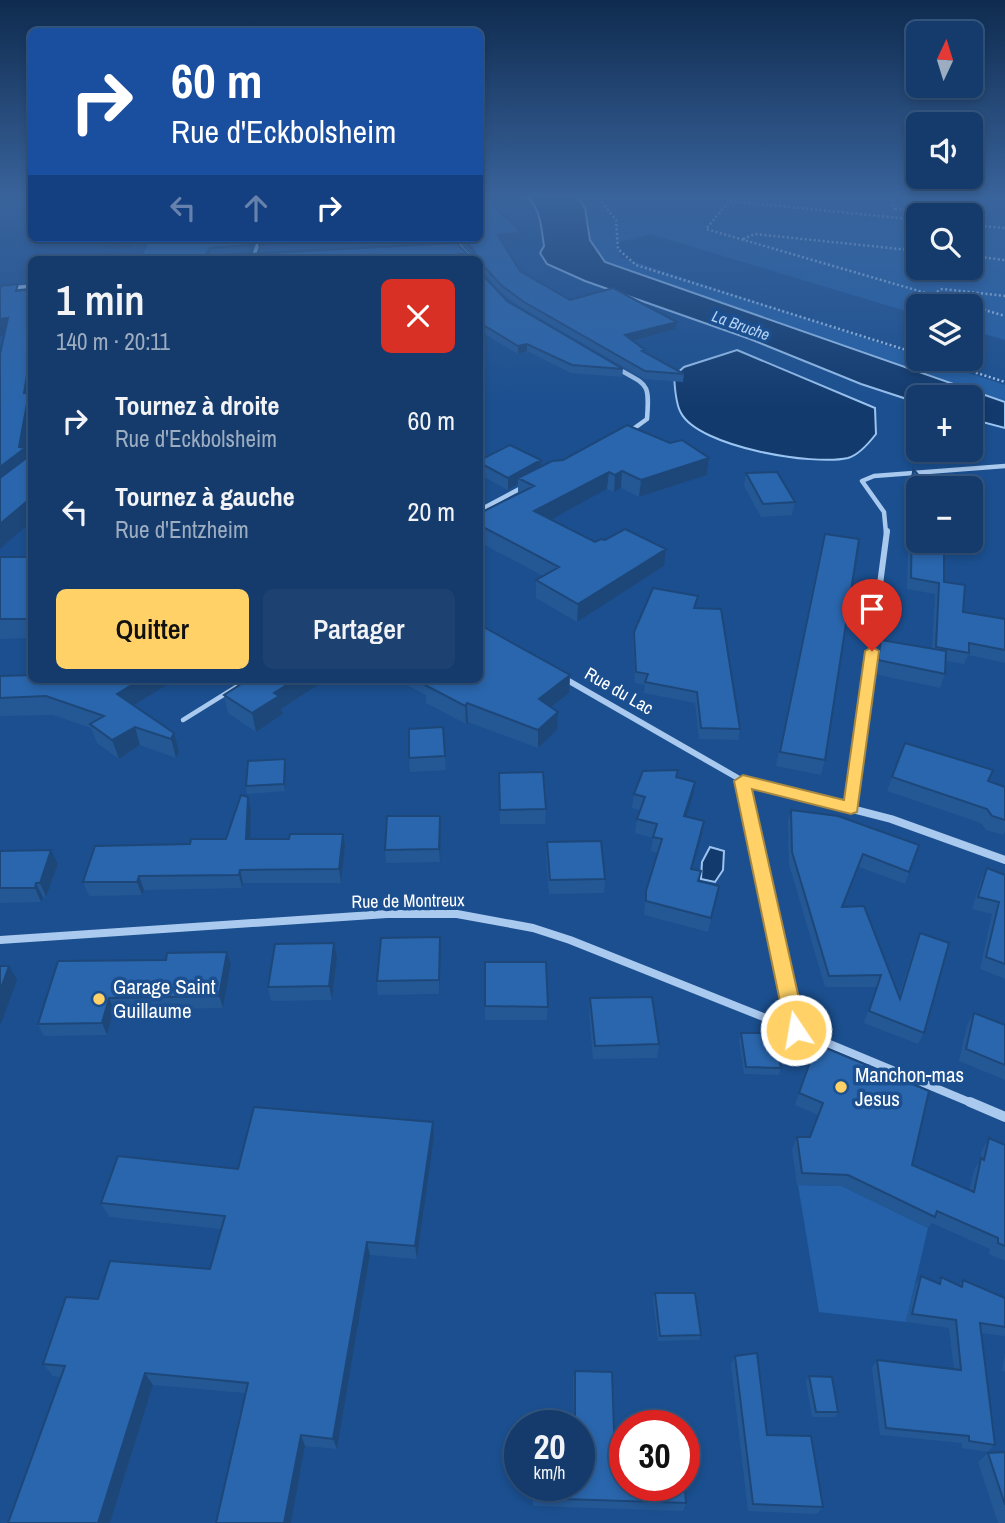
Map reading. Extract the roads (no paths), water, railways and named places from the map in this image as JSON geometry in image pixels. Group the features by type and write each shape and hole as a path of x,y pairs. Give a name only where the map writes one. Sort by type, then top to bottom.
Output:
{"street":[{"path":"0,289 28,286"},
{"path":"610,364 645,384 649,391 647,419 623,436"},
{"path":"851,808 887,528 884,512 862,484 866,478 1005,466"},
{"path":"483,508 536,480"},
{"name":"Rue du Lac","path":"551,671 743,781 851,808 1005,860"},
{"path":"743,781 796,1030"},
{"name":"Rue de Montreux","path":"0,940 387,914 429,913 484,917 570,940 1005,1117"}],"lane":[{"path":"183,720 243,683"}],"water":[{"name":"La Bruche","path":"552,266 617,266 906,367 906,371 916,371 956,385 906,385 906,399 861,384 750,339 585,281"},
{"path":"737,350 875,408 876,434 852,456 832,460 758,451 710,436 692,425 681,413 674,376 684,367"},
{"path":"983,394 1005,402 1005,428 983,422"},
{"path":"710,847 724,851 723,870 715,882 701,879 702,862"}],"place":[{"name":"Garage Saint Guillaume","path":"99,999"},
{"name":"Manchon-mas Jesus","path":"841,1087"}]}
